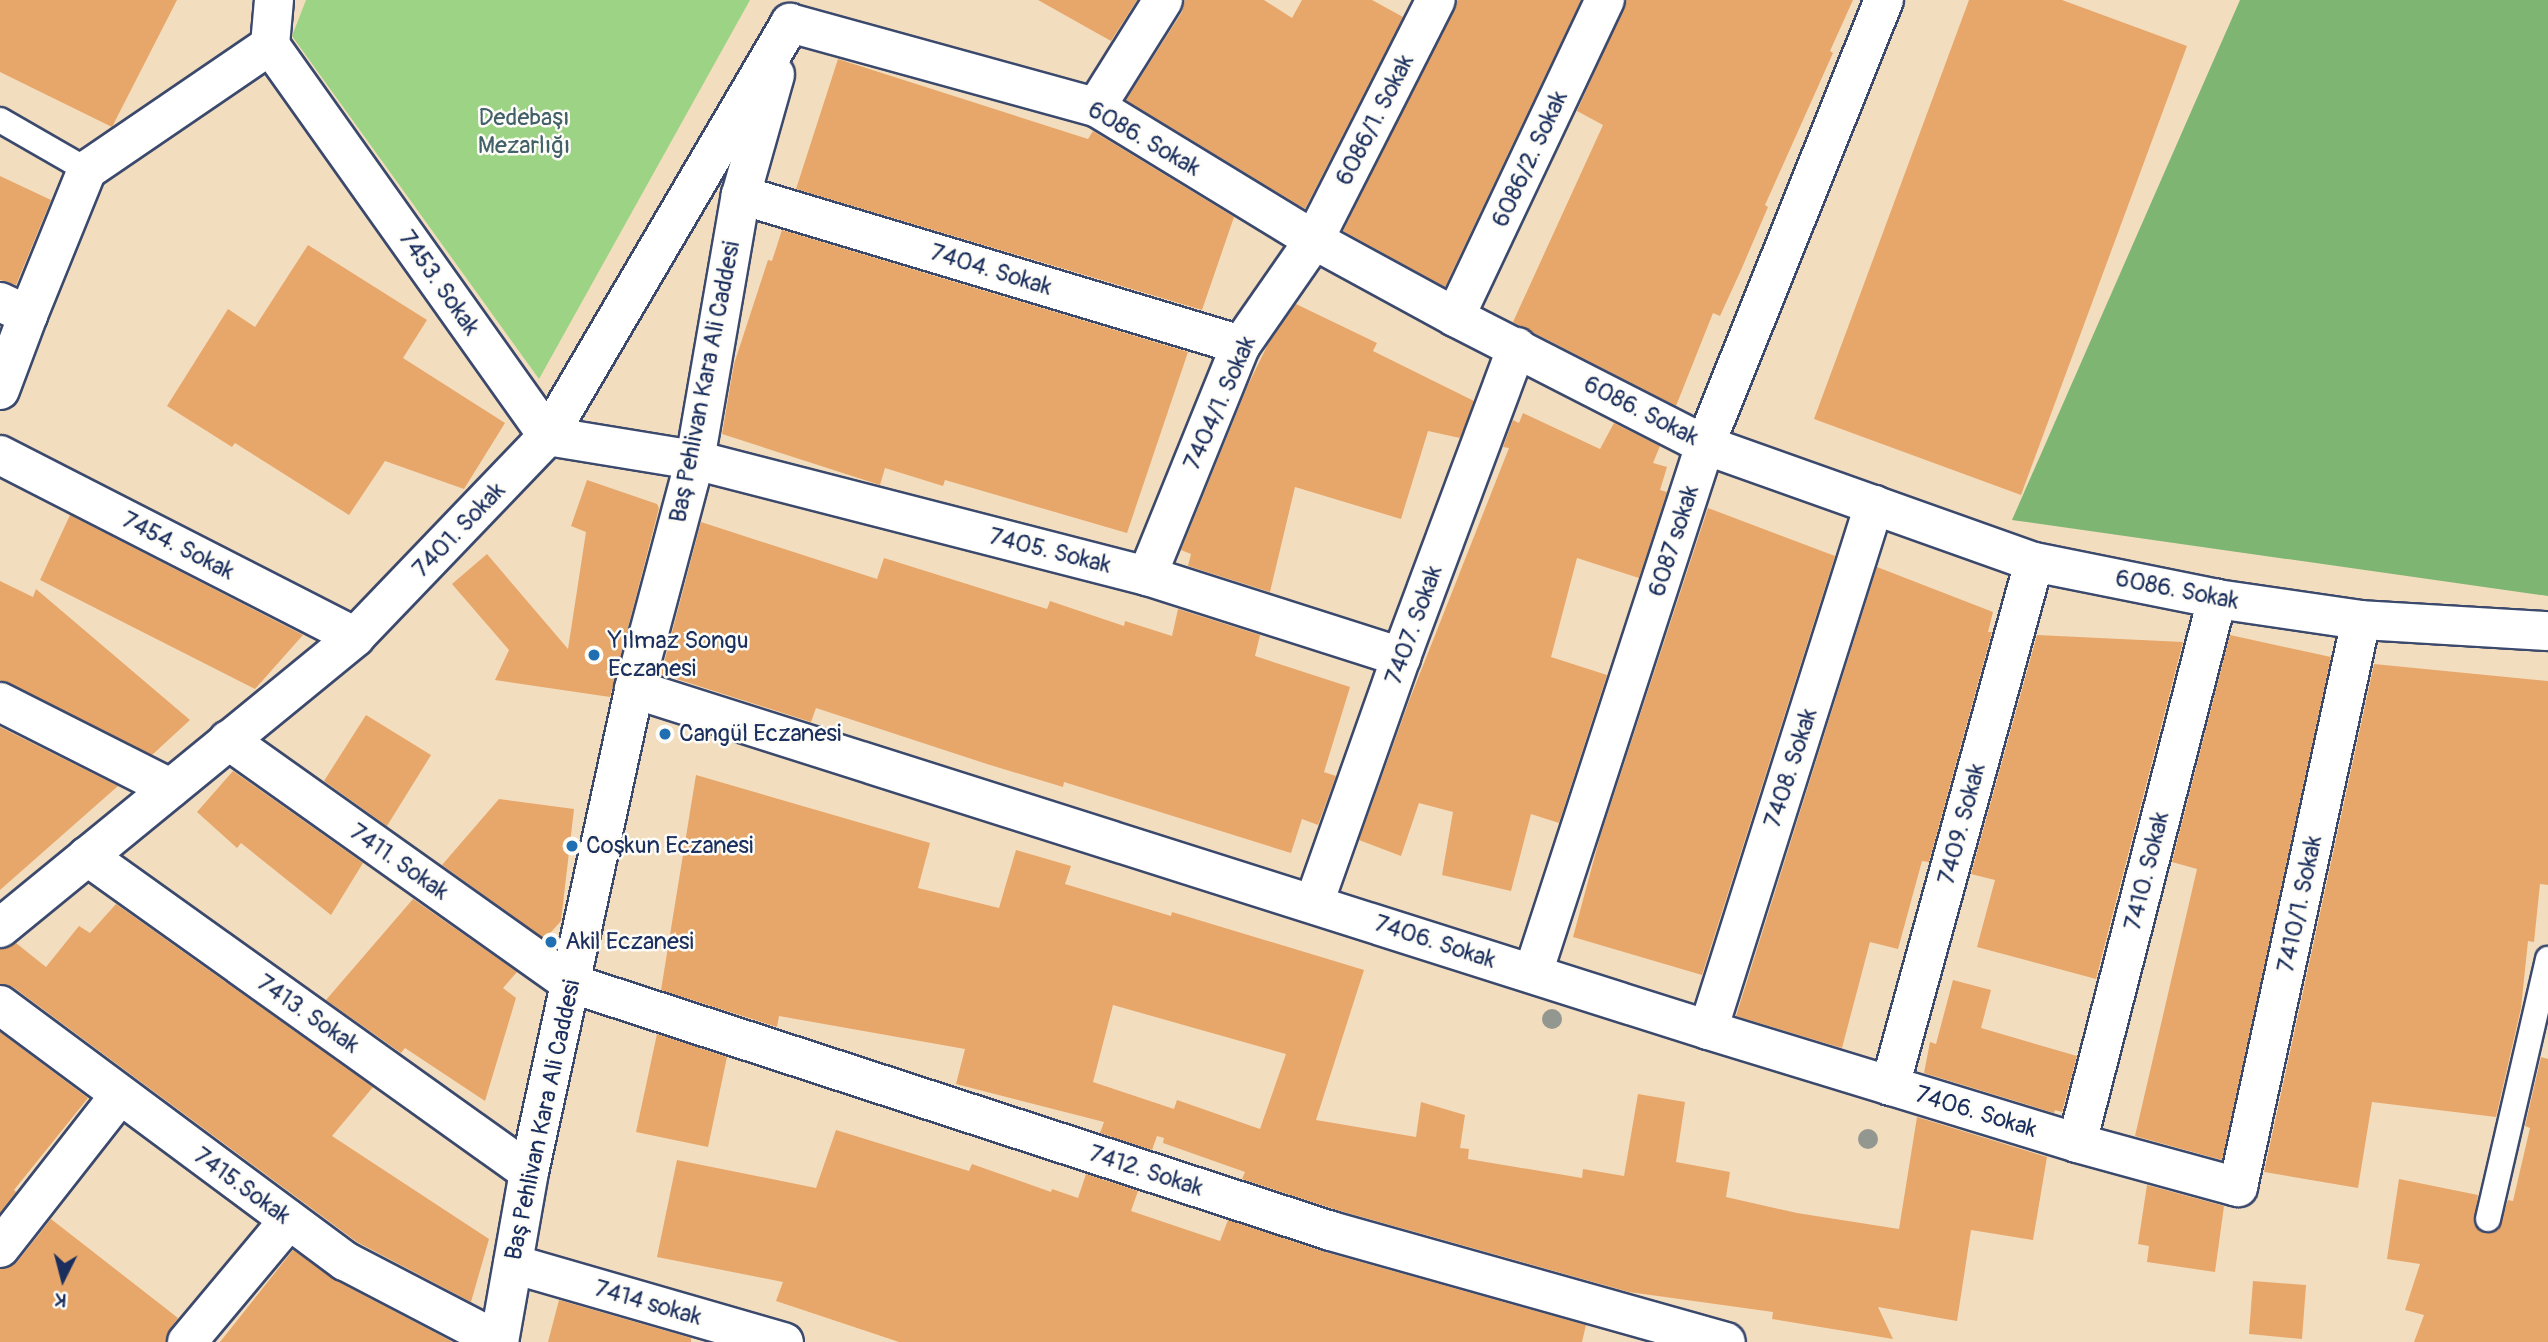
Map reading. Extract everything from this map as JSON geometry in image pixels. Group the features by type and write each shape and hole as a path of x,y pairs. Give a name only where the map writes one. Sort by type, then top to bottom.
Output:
{"street":[{"path":"0,390 14,308 87,170 270,45 274,0"},
{"path":"1096,107 1163,0"},
{"name":"6086/1. Sokak","path":"1314,240 1436,0"},
{"name":"6086/2. Sokak","path":"1455,317 1605,0"},
{"name":"6087 sokak","path":"1533,973 1705,445 1884,0"},
{"name":"6086. Sokak","path":"795,11 1096,107 1314,240 1455,317 1705,445 2034,562 2217,599 2361,620 2548,631"},
{"name":"Baş Pehlivan Kara Ali Caddesi","path":"499,1342 529,1172 634,689 695,460 741,194 795,11"},
{"name":"7401. Sokak","path":"0,928 355,637 548,436 795,11"},
{"name":"7453. Sokak","path":"270,45 548,436"},
{"name":"7404. Sokak","path":"741,194 1241,345"},
{"name":"7404/1. Sokak","path":"1147,576 1241,345 1314,240"},
{"name":"7407. Sokak","path":"1314,904 1401,657 1517,347"},
{"path":"548,436 695,460"},
{"name":"7454. Sokak","path":"0,455 355,637"},
{"name":"7405. Sokak","path":"695,460 1147,576 1401,657"},
{"name":"7408. Sokak","path":"1708,1030 1874,505"},
{"name":"7409. Sokak","path":"1891,1086 2034,562"},
{"name":"7410. Sokak","path":"2077,1143 2217,599"},
{"name":"7410/1. Sokak","path":"2238,1187 2361,620"},
{"name":"7406. Sokak","path":"634,689 1708,1030 2077,1143 2238,1187"},
{"path":"0,702 170,788"},
{"name":"7411. Sokak","path":"228,740 570,984"},
{"name":"7413. Sokak","path":"87,856 529,1172"},
{"name":"7412. Sokak","path":"570,984 1331,1231 1726,1342"},
{"name":"7415.Sokak","path":"0,1005 345,1261 499,1342"},
{"path":"0,1248 120,1095"},
{"path":"187,1342 289,1220"},
{"name":"7414 sokak","path":"513,1264 784,1342"}],"lane":[{"path":"0,120 87,170"},
{"path":"2488,1219 2548,959"}],"green space":[{"name":"Dedebaşı Mezarlığı","path":"306,0 750,0 539,379 292,36"},
{"path":"2240,0 2548,0 2548,596 2012,520"}],"building":[{"path":"0,0 177,0 112,127 0,72"},
{"path":"1038,0 1137,0 1111,41"},
{"path":"1185,0 1264,0 1292,18 1302,0 1372,0 1403,17 1305,209 1126,100 1182,12"},
{"path":"1458,0 1581,0 1445,287 1343,231"},
{"path":"1627,0 1853,0 1830,51 1833,53 1765,205 1768,207 1741,270 1720,316 1713,313 1676,406 1513,322 1603,125 1577,111"},
{"path":"1969,0 2062,0 2187,46 2021,495 1814,419"},
{"path":"838,59 1088,139 1093,131 1234,217 1202,310 796,189"},
{"path":"0,176 51,200 16,285 0,280"},
{"path":"782,230 1188,352 1127,533 945,480 943,486 885,468 880,485 722,434 734,364 768,260 772,261"},
{"path":"308,245 427,320 403,358 505,423 464,489 385,461 349,515 235,443 232,447 167,406 228,309 255,327"},
{"path":"1296,304 1377,343 1373,351 1474,401 1460,438 1428,431 1401,519 1295,487 1270,592 1188,566 1191,554 1181,550 1248,385 1268,344"},
{"path":"1523,413 1600,449 1614,423 1660,446 1653,463 1667,467 1660,490 1667,492 1639,578 1577,558 1551,657 1607,675 1559,823 1531,814 1511,891 1442,875 1453,812 1419,803 1401,856 1359,840 1409,701 1509,448 1503,447 1513,420 1519,423"},
{"path":"587,480 657,504 659,508 610,697 495,680 509,650 452,584 487,554 568,649 586,532 571,526"},
{"path":"1708,508 1835,556 1702,975 1573,937 1600,837"},
{"path":"70,515 303,635 255,689 40,580"},
{"path":"701,522 877,579 884,558 1047,609 1050,601 1124,626 1125,621 1172,636 1178,609 1260,635 1255,656 1350,687 1324,772 1336,776 1318,825 1302,819 1291,853 1064,782 1063,787 987,764 816,708 811,722 661,674"},
{"path":"1877,567 1993,612 1988,632 1992,632 1929,862 1922,861 1898,949 1870,942 1842,1048 1736,1016"},
{"path":"0,581 33,597 36,589 190,720 152,755 0,680"},
{"path":"2037,635 2183,642 2096,979 1977,947 1995,880 1971,874"},
{"path":"2230,635 2331,657 2222,1160 2135,1136 2197,869 2172,862"},
{"path":"2374,664 2548,681 2548,885 2540,884 2534,942 2528,941 2521,1008 2496,1117 2372,1102 2358,1188 2264,1172"},
{"path":"366,715 431,755 387,826 324,781"},
{"path":"0,727 118,786 0,890"},
{"path":"233,771 363,863 331,915 241,843 237,848 197,812"},
{"path":"696,775 930,843 918,888 999,908 1016,850 1071,866 1065,884 1171,916 1172,912 1364,970 1316,1120 1416,1137 1421,1102 1465,1115 1460,1148 1469,1149 1468,1159 1582,1178 1583,1169 1624,1176 1638,1094 1685,1102 1676,1162 1730,1172 1726,1197 1797,1213 1899,1229 1917,1117 2047,1157 2033,1240 1971,1230 1957,1321 1878,1307 1893,1339 1772,1319 1773,1312 1629,1292 1337,1210 1242,1179 1245,1172 1163,1143 1164,1138 1157,1136 1152,1150 1100,1133 1104,1122 956,1084 965,1049 779,1016 777,1027 661,990","holes":["1113,1005 1286,1054 1260,1129 1177,1100 1174,1109 1093,1082"]},
{"path":"499,799 574,809 561,921 545,939 442,865"},
{"path":"413,899 517,972 503,988 516,998 485,1101 405,1048 401,1053 326,1000"},
{"path":"116,904 373,1087 332,1136 489,1239 471,1302 357,1242 13,987 0,984 0,949 16,943 46,967 79,926 90,933"},
{"path":"1953,980 1991,990 1981,1028 2077,1056 2062,1112 2055,1110 2054,1113 1924,1073 1930,1042 1936,1044"},
{"path":"0,1032 88,1098 14,1190 16,1192 0,1213"},
{"path":"657,1034 727,1057 708,1147 636,1132"},
{"path":"2541,1057 2548,1059 2548,1342 2414,1342 2424,1315 2405,1310 2420,1264 2387,1259 2399,1179 2478,1195 2474,1224 2484,1233 2498,1230 2508,1200 2513,1201 2530,1128 2525,1126"},
{"path":"836,1130 969,1171 972,1164 1051,1192 1052,1189 1078,1198 1086,1174 1138,1191 1131,1211 1220,1241 1228,1220 1325,1252 1586,1325 1582,1342 899,1342 776,1301 783,1282 657,1257 677,1160 816,1188"},
{"path":"2147,1185 2224,1206 2215,1272 2147,1262 2149,1246 2138,1244"},
{"path":"51,1219 178,1318 170,1329 166,1342 0,1342 0,1269 17,1262"},
{"path":"293,1250 335,1280 453,1342 220,1342"},
{"path":"2253,1281 2306,1285 2302,1339 2249,1334"},
{"path":"559,1300 691,1338 691,1342 548,1342"}],"place":[{"name":"Yılmaz Songu Eczanesi","path":"594,655"},
{"name":"Cangül Eczanesi","path":"665,734"},
{"name":"Coşkun Eczanesi","path":"572,846"},
{"name":"Akil Eczanesi","path":"551,942"}]}
